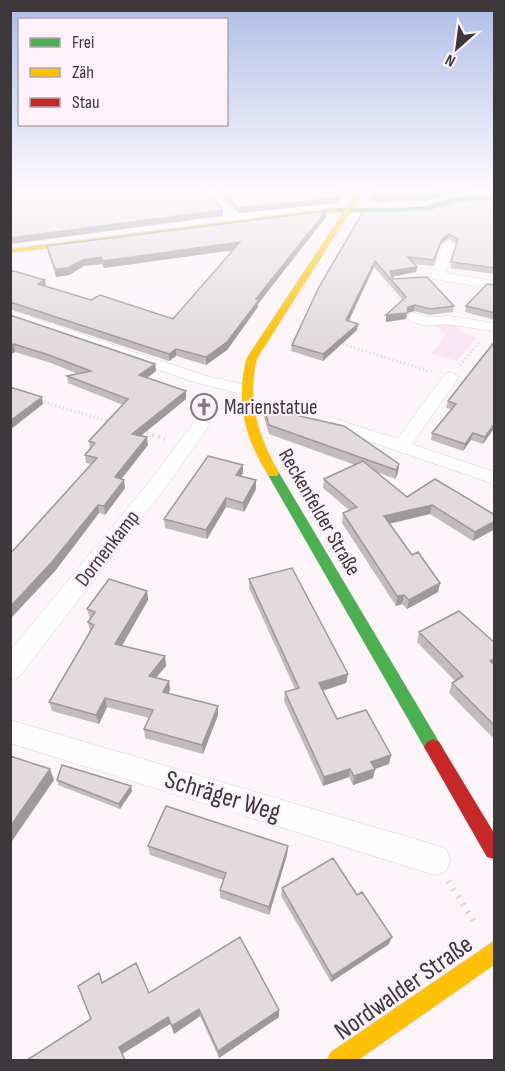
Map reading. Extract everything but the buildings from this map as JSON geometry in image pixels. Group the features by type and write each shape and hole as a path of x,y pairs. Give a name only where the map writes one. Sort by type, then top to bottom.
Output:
{"street":[{"path":"10,250 88,240"},
{"name":"Reckenfelder Straße","path":"329,240 252,358 244,377 246,410 256,444 495,850"},
{"path":"438,276 449,245"},
{"path":"398,280 438,276 495,285"},
{"path":"10,314 197,378 244,390"},
{"path":"414,317 428,322 450,320 493,327"},
{"path":"402,445 451,377"},
{"path":"327,421 495,478"},
{"name":"Dornenkamp","path":"10,670 201,424"},
{"name":"Schräger Weg","path":"10,731 435,860"},
{"name":"Nordwalder Straße","path":"339,1060 494,952"}],"path":[{"path":"398,280 387,284 414,317"},
{"path":"334,341 451,377 493,327"},
{"path":"244,390 263,400 327,421"},
{"path":"32,398 120,425"},
{"path":"131,428 186,445"},
{"path":"435,860 494,952"}],"shaded area":[{"path":"452,322 466,335 476,337 457,361 431,354 446,334 431,323"}],"traffic: fast":[{"path":"273,473 433,747"}],"traffic: slow":[{"path":"10,251 97,240"},
{"path":"273,473 258,445 249,417 246,388 248,373 252,358 329,240"},
{"path":"339,1060 494,952"}],"traffic: jam":[{"path":"433,747 494,850"}],"place":[{"name":"Marienstatue","path":"204,407"}]}
